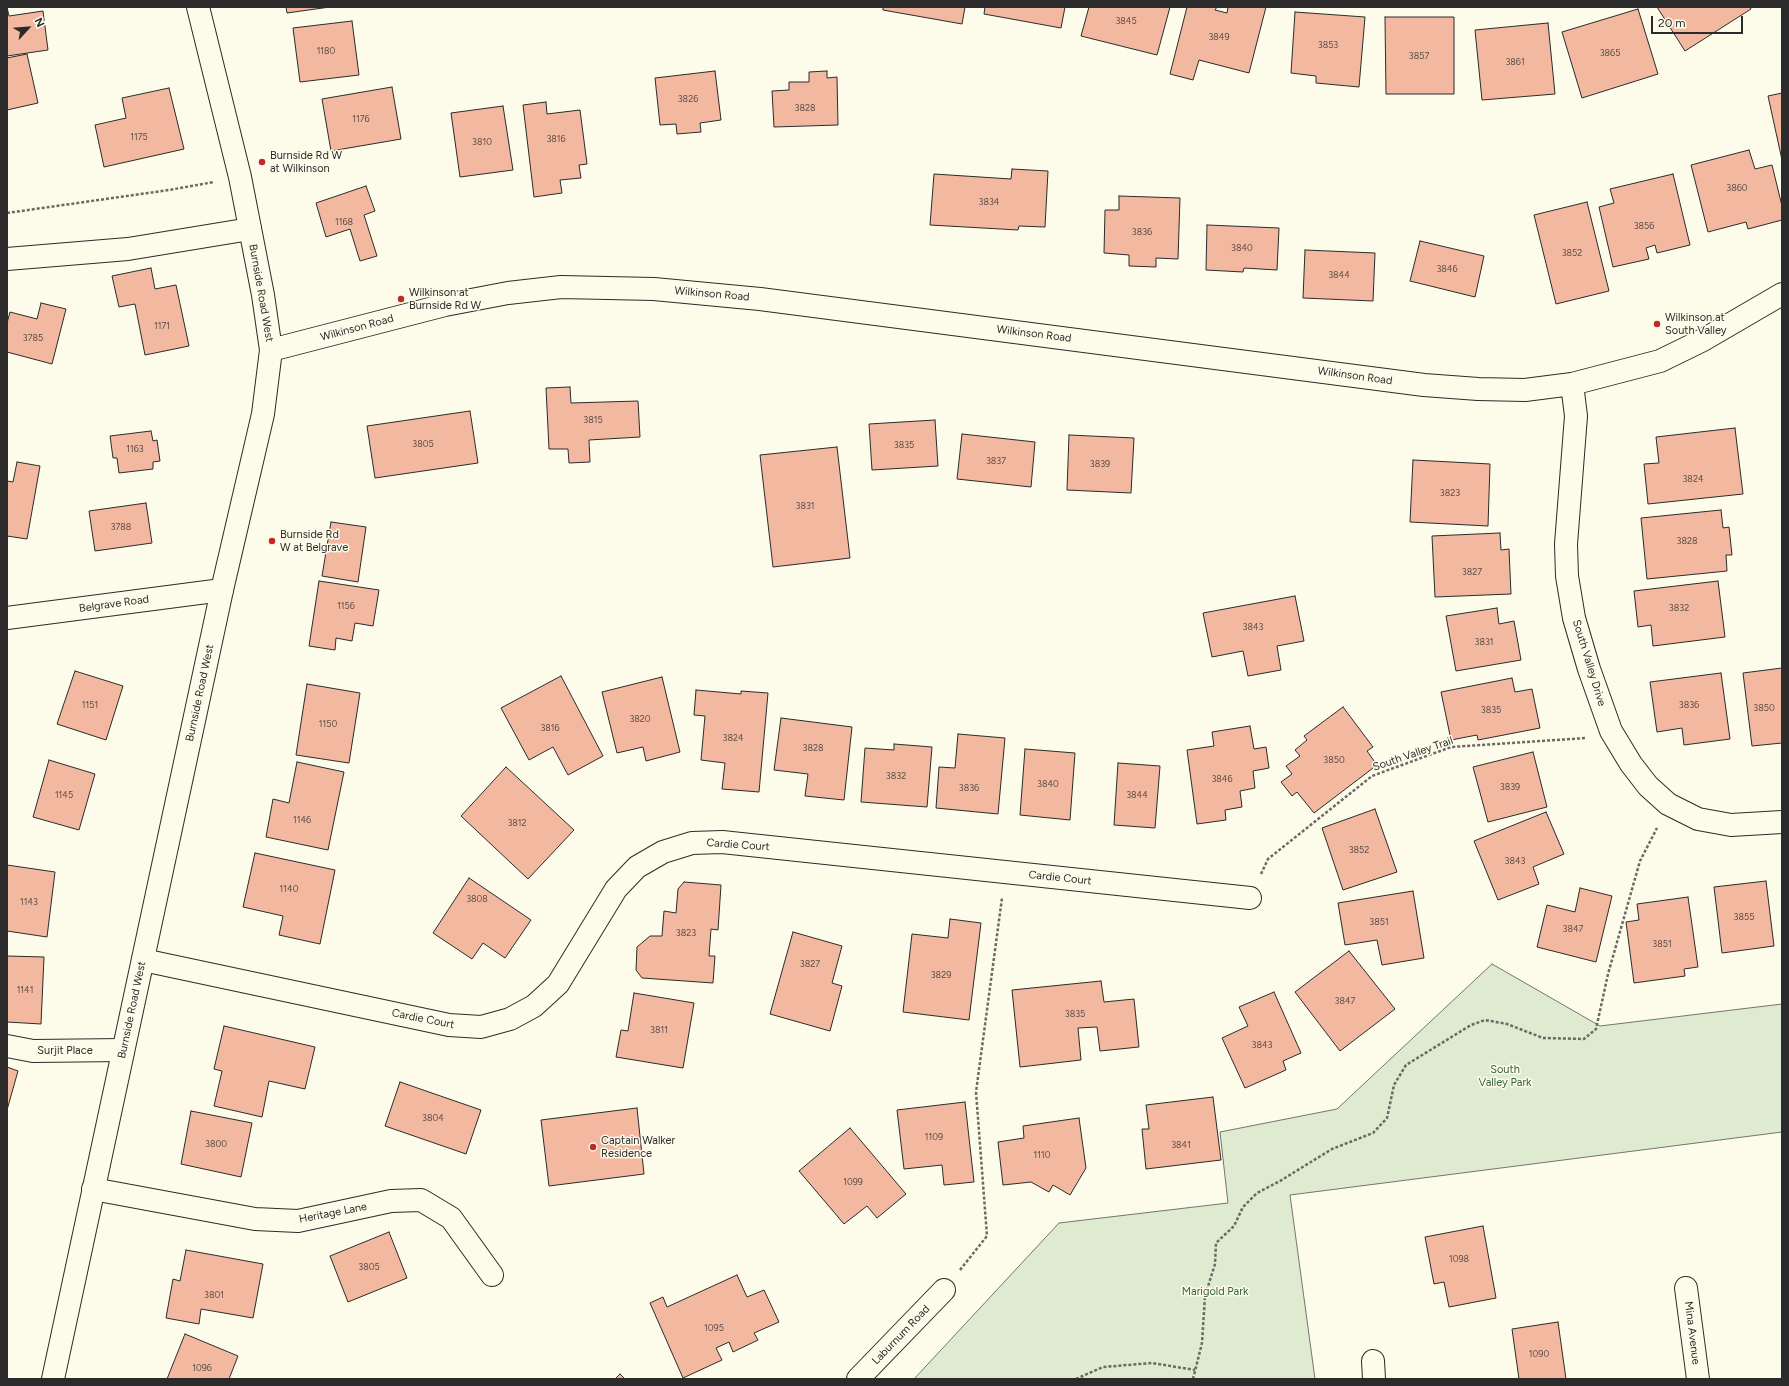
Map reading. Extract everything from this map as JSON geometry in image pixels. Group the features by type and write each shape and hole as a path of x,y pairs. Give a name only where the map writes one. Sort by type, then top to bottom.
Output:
{"street":[{"name":"Burnside Road West","path":"53,1379 222,590 263,414 271,350 240,177 198,7"},
{"path":"7,259 128,249 250,229"},
{"name":"Wilkinson Road","path":"271,350 445,305 508,293 561,287 654,289 760,299 1424,385 1478,389 1525,390 1572,384 1660,361 1703,340 1782,294"},
{"name":"South Valley Drive","path":"1572,384 1576,416 1566,544 1567,576 1574,618 1589,669 1611,731 1631,764 1648,786 1668,804 1698,819 1731,825 1782,822"},
{"name":"Belgrave Road","path":"7,618 222,590"},
{"name":"Cardie Court","path":"142,960 449,1025 481,1026 510,1019 534,1006 558,984 616,889 637,867 664,852 692,843 722,842 1250,898"},
{"name":"Surjit Place","path":"7,1046 33,1051 123,1050"},
{"name":"Heritage Lane","path":"93,1189 255,1219 298,1221 391,1201 421,1200 451,1218 492,1275"},
{"name":"Mina Avenue","path":"1686,1288 1698,1379"},
{"name":"Laburnum Road","path":"858,1379 944,1290"}],"path":[{"path":"7,213 169,190 240,177"},
{"name":"South Valley Trail","path":"1250,898 1268,859 1372,776 1451,747 1588,738 1611,731"},
{"path":"1193,1379 1202,1343 1205,1296 1215,1264 1216,1244 1234,1226 1243,1207 1257,1193 1280,1181 1332,1149 1374,1133 1387,1118 1394,1085 1406,1065 1471,1025 1485,1020 1507,1024 1544,1038 1584,1039 1596,1029 1608,974 1640,861 1668,804"},
{"path":"944,1290 987,1236 976,1092 1005,872"},
{"path":"1076,1379 1103,1367 1110,1366 1152,1363 1195,1370"}],"green space":[{"path":"1492,964 1600,1026 1782,1004 1782,1132 1290,1195 1315,1379 914,1379 1059,1223 1228,1203 1220,1132 1337,1109"}],"building":[{"path":"7,7 9,16 43,11 48,50 7,56"},
{"path":"286,7 330,7 287,13"},
{"path":"883,7 965,7 962,24 883,10"},
{"path":"985,7 1065,7 1061,28 984,14"},
{"path":"1089,7 1170,7 1157,55 1081,36"},
{"path":"1187,7 1217,7 1215,10 1227,13 1228,7 1266,7 1249,73 1199,60 1193,80 1170,74"},
{"path":"1657,7 1750,7 1751,9 1685,51"},
{"path":"1638,9 1658,74 1582,98 1562,32"},
{"path":"1295,12 1365,17 1359,87 1316,83 1316,76 1291,73"},
{"path":"1385,17 1454,17 1454,94 1386,94"},
{"path":"352,21 359,75 300,82 293,28"},
{"path":"1548,23 1555,94 1482,100 1475,30"},
{"path":"27,54 38,103 7,110 7,58"},
{"path":"715,71 721,120 700,123 701,132 677,134 676,124 660,125 655,78"},
{"path":"827,71 827,78 837,77 838,125 774,127 772,91 789,90 789,82 809,82 809,72"},
{"path":"392,87 401,139 331,151 322,99"},
{"path":"169,88 184,149 104,167 95,125 126,118 122,98"},
{"path":"1782,93 1782,160 1768,96"},
{"path":"546,102 547,114 580,110 587,164 579,165 581,178 560,180 562,193 534,197 523,105"},
{"path":"503,106 513,170 460,177 451,113"},
{"path":"1749,150 1755,169 1772,165 1782,206 1782,220 1748,229 1746,222 1708,232 1691,165"},
{"path":"1012,169 1048,171 1045,227 1019,226 1018,230 930,225 934,174 1011,179"},
{"path":"1673,174 1690,245 1657,253 1655,245 1646,248 1649,259 1613,267 1599,207 1614,203 1610,189"},
{"path":"366,186 375,211 364,215 377,256 360,261 350,229 326,237 316,203"},
{"path":"1119,196 1180,198 1178,259 1156,258 1156,267 1129,266 1129,255 1104,253 1105,210 1119,210"},
{"path":"1587,202 1609,291 1556,304 1534,215"},
{"path":"1207,225 1279,228 1277,270 1244,268 1243,272 1206,270"},
{"path":"1420,241 1484,256 1475,297 1410,281"},
{"path":"1305,250 1375,253 1373,301 1303,298"},
{"path":"151,268 155,289 176,285 189,346 145,355 135,304 119,307 112,276"},
{"path":"41,303 66,309 52,364 7,352 7,323 10,312 37,319"},
{"path":"570,387 571,403 638,401 640,437 589,440 590,462 569,463 568,449 549,449 546,388"},
{"path":"470,411 478,463 375,478 367,426"},
{"path":"935,420 938,466 872,470 869,424"},
{"path":"1735,428 1743,494 1648,504 1644,464 1659,463 1656,437"},
{"path":"151,431 153,441 157,440 160,461 153,462 153,469 119,473 117,458 113,458 110,436"},
{"path":"962,434 1035,442 1031,487 957,479"},
{"path":"1069,435 1134,438 1131,493 1067,490"},
{"path":"837,447 850,558 773,567 760,455"},
{"path":"1413,460 1490,464 1488,526 1410,522"},
{"path":"17,462 40,466 27,539 7,536 7,481 13,482"},
{"path":"146,503 152,543 95,551 89,511"},
{"path":"1721,510 1723,528 1729,527 1732,555 1726,555 1727,571 1647,579 1641,518"},
{"path":"331,522 366,527 358,582 322,576"},
{"path":"1500,533 1501,550 1509,549 1511,594 1435,597 1432,536"},
{"path":"319,581 379,590 373,626 355,623 352,641 336,638 335,650 309,646"},
{"path":"1718,581 1725,637 1653,646 1651,625 1638,627 1634,591"},
{"path":"1295,596 1304,641 1277,646 1281,670 1248,676 1243,651 1212,657 1203,613"},
{"path":"1497,608 1499,624 1514,621 1521,660 1456,671 1446,616"},
{"path":"1782,668 1782,743 1752,746 1743,673"},
{"path":"75,671 123,686 106,740 57,724"},
{"path":"1721,673 1730,739 1684,745 1682,728 1657,732 1650,682"},
{"path":"561,676 603,756 568,775 553,747 529,760 501,708"},
{"path":"662,677 680,752 646,761 643,747 617,753 602,692"},
{"path":"1512,678 1515,692 1532,689 1540,728 1478,740 1477,735 1451,740 1441,692"},
{"path":"307,684 360,693 349,763 296,755"},
{"path":"696,690 741,694 741,691 768,693 759,792 722,789 725,763 701,760 705,716 694,715"},
{"path":"1343,707 1373,747 1367,751 1377,765 1314,813 1297,792 1292,796 1281,782 1292,774 1286,766 1300,756 1295,750 1307,740 1304,736"},
{"path":"781,718 852,727 844,800 805,796 808,774 774,770"},
{"path":"1250,726 1254,749 1266,747 1269,768 1253,771 1255,788 1240,791 1242,807 1225,810 1226,820 1197,824 1187,750 1214,746 1212,732"},
{"path":"958,734 1005,738 998,814 936,808 939,767 955,768"},
{"path":"894,744 932,747 927,807 861,802 865,748 894,750"},
{"path":"1025,749 1075,753 1070,820 1020,815"},
{"path":"1533,752 1547,807 1488,822 1473,767"},
{"path":"49,760 95,774 79,830 33,817"},
{"path":"297,762 344,772 328,850 266,837 273,799 289,803"},
{"path":"1118,763 1160,766 1155,828 1114,825"},
{"path":"506,767 574,830 528,879 461,816"},
{"path":"1375,809 1397,872 1343,890 1322,828"},
{"path":"1546,812 1564,854 1533,867 1539,884 1498,900 1474,841"},
{"path":"255,853 335,870 320,944 279,935 283,916 243,907"},
{"path":"7,865 55,872 47,937 7,931"},
{"path":"469,878 531,920 505,958 483,943 472,959 433,933"},
{"path":"1766,881 1774,946 1722,953 1714,887"},
{"path":"684,882 721,885 718,930 711,929 709,956 715,956 713,983 642,978 636,970 637,947 650,936 662,936 664,911 676,913 678,889"},
{"path":"1580,888 1612,896 1596,962 1537,947 1547,905 1575,912"},
{"path":"1413,891 1424,958 1382,965 1377,940 1345,945 1338,903"},
{"path":"1688,897 1698,967 1684,969 1685,976 1634,983 1626,922 1639,920 1637,904"},
{"path":"950,919 981,923 969,1020 903,1012 912,934 948,938"},
{"path":"793,932 842,946 832,983 842,986 830,1031 770,1014"},
{"path":"1349,951 1395,1009 1340,1051 1295,992"},
{"path":"7,956 44,957 41,1024 7,1022"},
{"path":"1101,981 1104,1002 1134,999 1139,1047 1100,1051 1097,1027 1078,1028 1081,1060 1020,1067 1012,990"},
{"path":"1274,992 1301,1053 1283,1061 1286,1070 1245,1088 1222,1038 1248,1026 1239,1007"},
{"path":"634,993 694,1003 683,1068 616,1057 621,1030 628,1031"},
{"path":"224,1026 315,1047 305,1089 269,1081 262,1117 214,1106 222,1071 214,1069"},
{"path":"7,1067 18,1071 7,1110"},
{"path":"400,1082 481,1110 466,1154 385,1126"},
{"path":"1213,1097 1221,1160 1146,1169 1142,1129 1149,1129 1146,1105"},
{"path":"965,1102 974,1182 944,1185 942,1165 904,1169 897,1110"},
{"name":"Captain Walker Residence","path":"637,1108 644,1174 549,1186 541,1120"},
{"path":"191,1111 252,1123 241,1177 181,1164"},
{"path":"1079,1118 1086,1168 1070,1195 1053,1185 1049,1192 1031,1182 1003,1185 998,1142 1024,1138 1023,1126"},
{"path":"850,1128 906,1194 877,1218 867,1206 844,1224 799,1171"},
{"path":"1483,1226 1496,1298 1449,1307 1444,1282 1434,1284 1425,1237"},
{"path":"389,1232 407,1278 348,1302 330,1256"},
{"path":"186,1250 263,1264 253,1318 201,1309 199,1324 166,1318 173,1279 180,1281"},
{"path":"737,1275 747,1297 764,1290 779,1322 754,1333 758,1340 733,1352 729,1342 716,1348 722,1360 683,1378 650,1303 663,1297 667,1307"},
{"path":"1558,1322 1566,1379 1519,1379 1512,1329"},
{"path":"185,1334 238,1356 229,1379 167,1379"},
{"path":"620,1374 625,1379 615,1379"}],"place":[{"name":"Burnside Rd W at Wilkinson","path":"262,162"},
{"name":"Wilkinson at Burnside Rd W","path":"401,299"},
{"name":"Wilkinson at South Valley","path":"1657,324"},
{"name":"Burnside Rd W at Belgrave","path":"272,541"},
{"name":"Captain Walker Residence","path":"593,1147"}],"park label":[{"name":"South Valley Park","path":"1505,1076"},
{"name":"Marigold Park","path":"1215,1292"}]}
